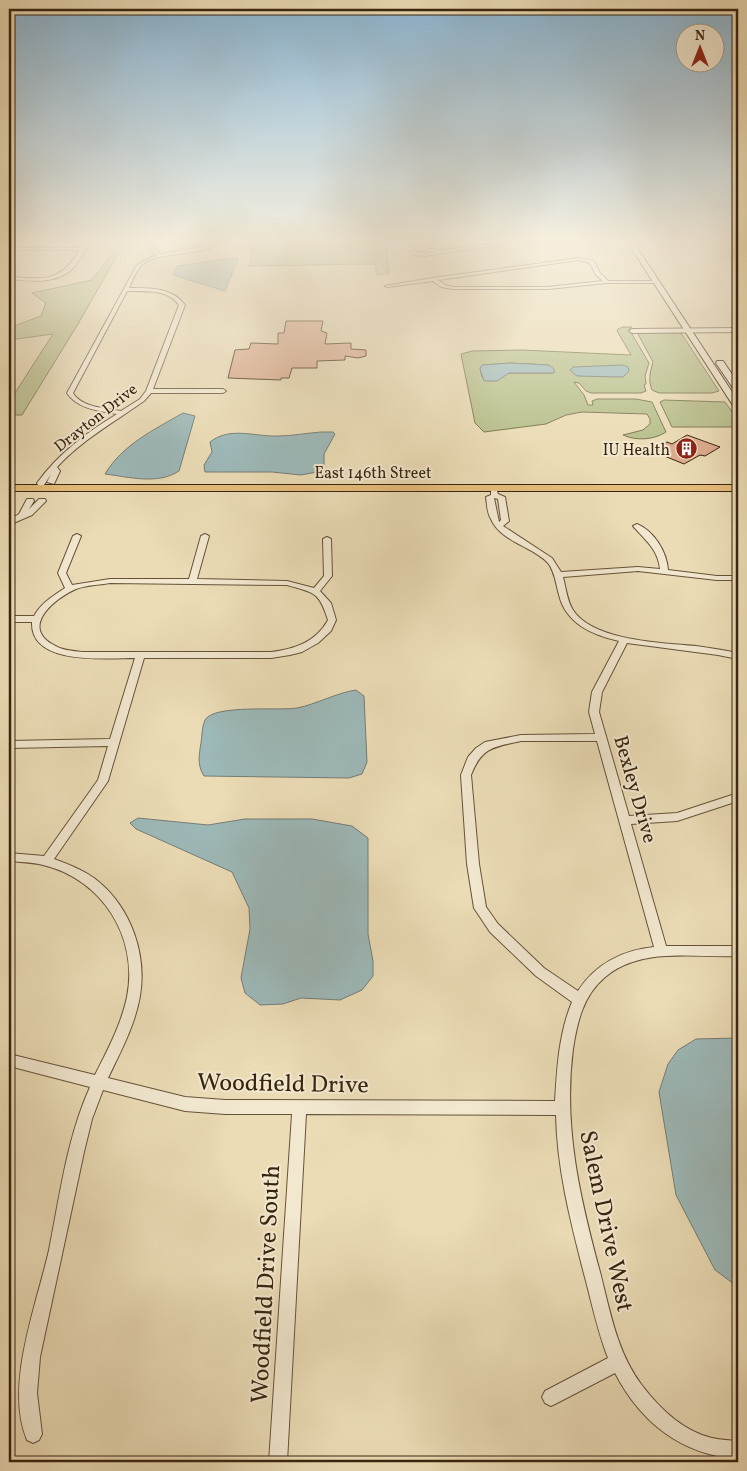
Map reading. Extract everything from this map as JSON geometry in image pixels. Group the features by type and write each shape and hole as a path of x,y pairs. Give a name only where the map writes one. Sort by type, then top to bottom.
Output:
{"main road":[{"path":"678,309 712,351"},
{"path":"694,329 738,407"},
{"path":"718,359 738,389"},
{"name":"East 146th Street","path":"9,488 494,493 738,488"},
{"name":"East 146th Street","path":"9,494 738,494"}],"street":[{"path":"116,309 70,393 73,400 80,403 123,413"},
{"name":"Drayton Drive","path":"41,483 48,471 69,450 142,400 149,391 181,309"},
{"path":"632,331 738,330"},
{"path":"149,391 223,391"},
{"name":"Drayton Drive","path":"51,482 56,471 54,467"},
{"path":"494,493 490,497 494,520 508,534 551,562 558,575 566,606 573,616 587,627 624,640 721,652 738,656"},
{"path":"22,515 30,501"},
{"path":"9,523 29,513 42,501"},
{"path":"637,526 659,548 663,556 664,572"},
{"path":"70,589 62,573 77,536"},
{"path":"192,582 205,536"},
{"path":"316,591 328,576 327,540"},
{"path":"558,575 623,569 738,578"},
{"path":"110,581 192,582 287,583 316,591 328,603 332,617 328,628 318,640 286,654 82,655 56,651 45,644 38,636 35,626 36,619 50,601 70,589 110,581"},
{"path":"9,619 36,619"},
{"name":"Bexley Drive","path":"624,640 595,700 594,712 662,952"},
{"path":"47,861 103,781 140,655"},
{"path":"579,999 565,992 540,972 494,928 480,908 473,864 466,775 469,764 480,751 498,743 521,738 601,737"},
{"path":"9,744 114,742"},
{"path":"626,820 677,817 738,797"},
{"path":"9,857 47,861 86,879 101,891 122,917 133,948 135,961 135,987 127,1022 85,1119 34,1352 28,1394 33,1434"},
{"name":"Salem Drive West","path":"738,951 645,953 615,963 601,972 588,984 572,1015 563,1065 561,1108 564,1145 578,1218 612,1346 628,1380 652,1410 670,1427 689,1438 712,1447 738,1450"},
{"name":"Woodfield Drive","path":"9,1060 185,1104 225,1107 299,1108 561,1108"},
{"name":"Woodfield Drive South","path":"278,1462 299,1108"},
{"path":"551,1397 619,1362"}],"green space":[{"path":"44,309 87,309 22,415 9,415 9,396 13,396 53,334 9,340 9,328 41,316"},
{"path":"632,327 629,329 649,363 645,376 646,384 644,385 646,391 641,393 591,393 586,391 579,383 574,382 584,395 588,405 593,405 592,401 597,399 636,399 652,402 666,432 656,437 645,439 623,435 643,430 650,424 647,414 582,412 566,415 546,424 484,432 475,423 461,354 472,351 521,350 631,355 617,331 618,329","holes":["510,363 549,365 552,373 509,373 489,381 482,377 480,369 483,365"]},
{"path":"641,332 681,333 719,391 712,393 659,393 652,390 650,376 653,362 638,334"},
{"path":"664,400 725,402 738,420 738,427 672,427 660,402"}],"water":[{"path":"510,363 549,365 554,369 554,373 509,373 497,381 484,381 480,369 482,365"},
{"path":"623,365 628,367 629,371 623,377 577,376 570,370 573,367"},
{"path":"183,413 195,416 179,471 162,478 153,479 105,474 120,454 130,446"},
{"path":"333,432 335,434 324,454 324,465 317,472 301,475 272,472 205,472 204,465 212,452 210,442 226,434 243,433 289,436"},
{"path":"356,690 364,696 367,762 362,774 349,778 204,776 199,760 204,722 211,715 233,710 297,708"},
{"path":"138,818 208,825 245,819 312,819 352,826 368,838 368,934 373,961 373,976 362,990 340,1000 301,998 283,1004 260,1005 245,993 241,978 250,929 249,908 232,872 136,829 130,823"},
{"path":"738,1038 738,1287 715,1270 676,1195 659,1092 668,1064 678,1050 696,1039"}],"building":[{"path":"286,321 323,321 321,331 327,333 325,344 351,343 351,349 366,350 366,356 358,358 345,356 345,360 317,361 317,368 292,368 289,378 281,378 281,380 228,378 235,350 249,349 251,343 278,344 278,333 284,333"},
{"name":"IU Health","path":"687,435 720,447 705,456 700,455 684,464 652,451 667,442 672,444"}],"place":[{"name":"IU Health","path":"686,449"}]}
